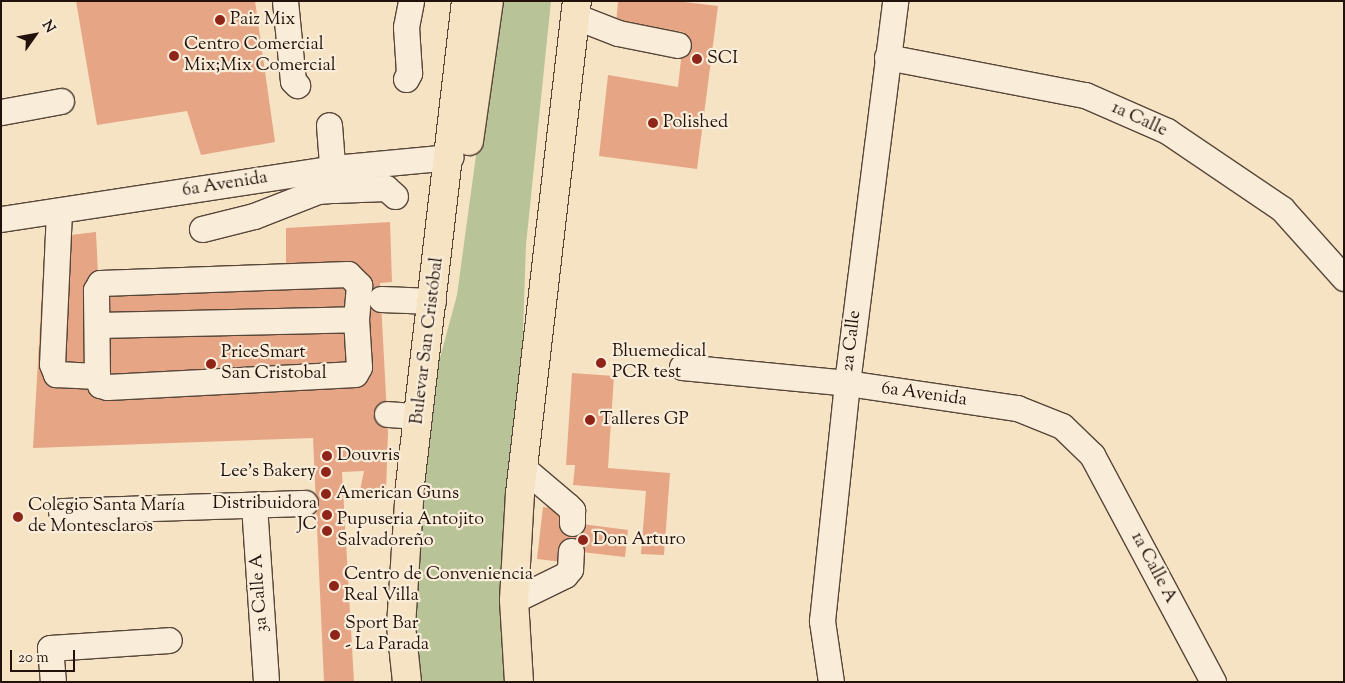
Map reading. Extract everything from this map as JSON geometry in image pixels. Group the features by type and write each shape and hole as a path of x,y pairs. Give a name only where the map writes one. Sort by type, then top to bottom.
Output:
{"main road":[{"name":"Bulevar San Cristóbal","path":"407,682 401,626 410,485 450,157 466,1"},
{"path":"422,389 449,294 489,1"},
{"path":"519,682 514,600 522,467 571,6"}],"street":[{"path":"285,1 293,81 297,85"},
{"path":"406,79 409,74 406,26 411,1"},
{"name":"2a Calle","path":"830,682 822,620 847,383 895,1"},
{"path":"571,6 618,33 678,45"},
{"name":"1a Calle","path":"887,57 1085,95 1166,131 1282,209 1344,278"},
{"path":"1,112 61,101"},
{"path":"330,125 334,179"},
{"name":"6a Avenida","path":"1,219 334,179 450,157"},
{"path":"202,229 254,216 318,192 334,179 386,188 395,196"},
{"path":"58,211 52,364 56,374 97,376"},
{"path":"348,274 359,285 356,319 359,368 355,374 347,376 107,387 100,385 97,376 98,325 96,290 100,283 107,281 348,274"},
{"path":"381,299 433,301"},
{"path":"98,325 356,319"},
{"name":"6a Avenida","path":"682,367 847,383 1016,408 1062,426 1092,455"},
{"path":"387,414 419,416"},
{"name":"1a Calle A","path":"1092,455 1213,682"},
{"path":"522,467 572,510 572,523"},
{"path":"61,511 305,503"},
{"name":"3a Calle A","path":"254,505 266,682"},
{"path":"514,600 564,575 570,569 571,551"},
{"path":"53,682 50,648 169,640"}],"green space":[{"path":"497,1 551,1 526,245 511,682 416,682 411,635 430,395 457,295"}],"building":[{"name":"Centro Comercial Mix;Mix Comercial","path":"76,1 255,1 275,142 201,155 187,111 97,125"},
{"name":"Polished","path":"618,1 676,1 718,6 697,169 599,156 608,75 678,87 684,32 616,24"},
{"name":"PriceSmart San Cristobal","path":"390,222 392,282 380,283 388,433 386,491 360,490 364,471 342,472 354,682 324,682 313,438 33,448 45,238 96,232 98,273 286,265 286,228"},
{"path":"572,373 614,376 608,468 670,473 664,555 641,554 646,491 573,485 575,465 566,465"},
{"name":"Don Arturo","path":"543,507 568,510 567,522 628,530 625,557 564,550 563,562 537,559"}],"place":[{"name":"Paiz Mix","path":"220,20"},
{"name":"Centro Comercial Mix;Mix Comercial","path":"174,56"},
{"name":"SCI","path":"697,59"},
{"name":"Polished","path":"653,123"},
{"name":"Bluemedical PCR test","path":"601,363"},
{"name":"PriceSmart San Cristobal","path":"211,364"},
{"name":"Talleres GP","path":"590,420"},
{"name":"Douvris","path":"327,456"},
{"name":"Lee's Bakery","path":"326,472"},
{"name":"American Guns","path":"326,494"},
{"name":"Distribuidora JC","path":"327,515"},
{"name":"Colegio Santa María de Montesclaros","path":"18,517"},
{"name":"Pupuseria Antojito Salvadoreño","path":"327,531"},
{"name":"Don Arturo","path":"583,540"},
{"name":"Centro de Conveniencia Real Villa","path":"334,586"},
{"name":"Sport Bar - La Parada","path":"335,635"}]}
